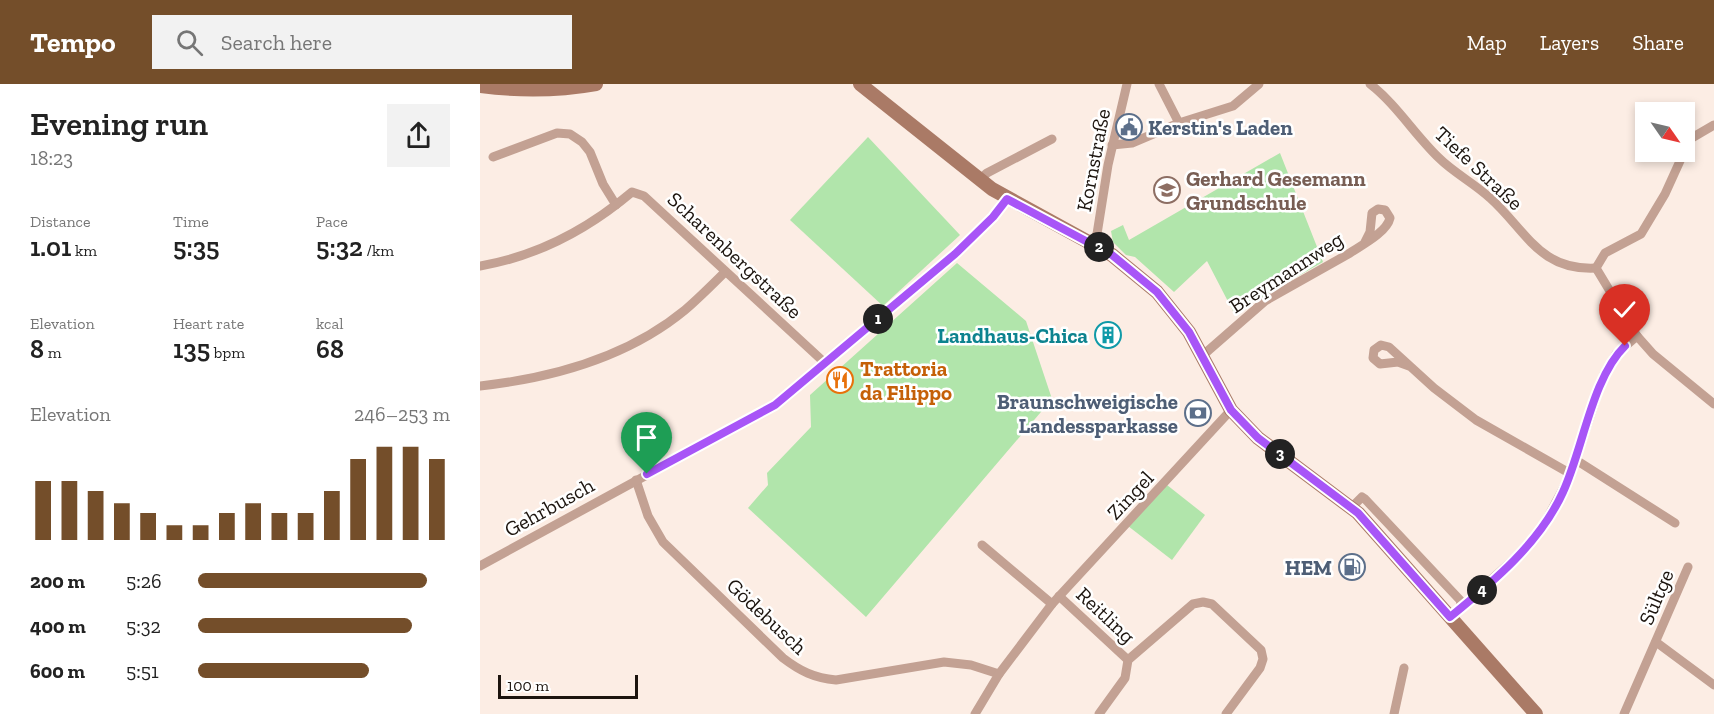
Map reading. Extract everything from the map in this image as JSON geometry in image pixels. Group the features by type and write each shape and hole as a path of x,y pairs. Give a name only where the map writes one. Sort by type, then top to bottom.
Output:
{"street":[{"path":"480,86 563,89 596,84"},
{"name":"Kornstraße","path":"1092,243 1098,227 1112,145 1127,84"},
{"path":"1159,84 1179,123"},
{"path":"1112,145 1132,143 1179,123 1233,106 1259,84"},
{"name":"Tiefe Straße","path":"1370,84 1441,160 1491,198 1529,243 1544,255 1573,266 1596,268"},
{"path":"866,86 979,180 1007,199 1092,243 1125,265 1168,303 1202,356 1231,410 1258,438 1351,508 1536,714"},
{"path":"1695,134 1714,125"},
{"path":"480,266 512,261 541,250 568,237 616,205 603,184 590,152 582,142 570,134 557,133 493,157"},
{"path":"979,180 987,173 1052,139"},
{"path":"1677,162 1646,229 1636,238 1601,256 1596,268 1637,336 1653,354 1714,404"},
{"name":"Scharenbergstraße","path":"616,205 632,192 644,196 825,363"},
{"name":"Gehrbusch","path":"480,566 775,405 955,254 993,217 1007,199"},
{"name":"Breymannweg","path":"1202,356 1265,301 1364,244"},
{"path":"480,386 529,381 590,363 646,336 684,311 726,272"},
{"path":"1450,617 1515,558 1542,528 1571,474 1604,374 1616,354 1637,336"},
{"path":"1409,366 1476,420 1571,474"},
{"name":"Zingel","path":"975,714 999,674 1052,604 1231,410"},
{"path":"1576,460 1675,523"},
{"name":"Gödebusch","path":"636,480 648,516 663,542 783,658 801,672 819,679 836,680 944,662 971,664 999,674"},
{"path":"1351,508 1362,497 1365,499 1460,600 1462,607"},
{"path":"982,545 1052,604"},
{"name":"Sültge","path":"1624,714 1688,567"},
{"name":"Reitling","path":"1059,596 1128,660"},
{"name":"Reitling","path":"1099,714 1125,678 1128,660 1193,604 1203,602 1212,604 1261,651 1263,659 1260,668 1226,714"},
{"name":"Sültge","path":"1656,642 1714,685"},
{"path":"1394,714 1404,669"}],"green space":[{"path":"868,137 960,235 883,306 790,220"},
{"path":"1280,153 1323,262 1234,313 1207,261 1174,292 1135,257 1126,255 1113,242 1111,231 1123,225 1129,240"},
{"path":"957,263 1026,321 1052,399 866,617 748,508 768,485 767,473 811,427 810,395"},
{"path":"1167,485 1205,515 1172,560 1128,526"}],"place":[{"name":"Kerstin's Laden","path":"1129,127"},
{"name":"Gerhard Gesemann Grundschule","path":"1167,190"},
{"name":"Landhaus-Chica","path":"1108,335"},
{"name":"Trattoria da Filippo","path":"840,380"},
{"name":"Braunschweigische Landessparkasse","path":"1198,413"},
{"name":"HEM","path":"1352,567"}],"route":[{"path":"647,474 775,405 955,254 993,217 1007,199 1112,255 1157,292 1176,312 1189,332 1231,410 1258,438 1358,513 1450,617 1531,542 1555,509 1571,474 1604,374 1616,354 1625,346"}]}
